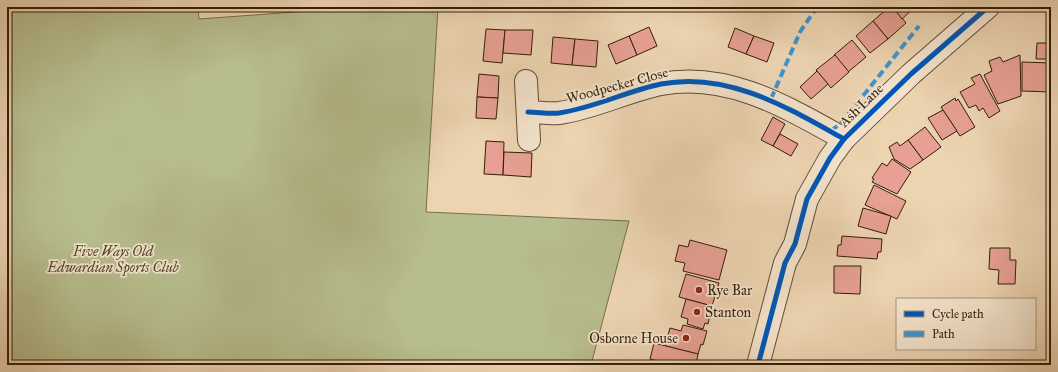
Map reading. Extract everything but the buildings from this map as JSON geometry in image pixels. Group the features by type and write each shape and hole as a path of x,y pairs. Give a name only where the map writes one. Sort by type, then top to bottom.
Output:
{"street":[{"name":"Ash Lane","path":"758,365 786,263 795,244 807,199 830,158 844,139 911,74 988,7"},
{"path":"526,81 529,140"},
{"name":"Woodpecker Close","path":"528,112 558,112 604,102 660,84 683,81 732,86 771,99 844,139"}],"green space":[{"name":"Five Ways Old Edwardian Sports Club","path":"7,7 198,7 199,19 364,7 438,7 426,212 629,221 591,365 7,365"}],"marked path":[{"path":"771,99 800,32 817,7"},
{"path":"831,131 842,122 919,26"}],"cycle path":[{"path":"758,365 785,263 795,244 807,199 830,158 844,139 911,74 988,7"},
{"path":"528,112 559,113 572,111 661,84 686,81 710,83 757,95 844,139"}],"place":[{"name":"Rye Bar","path":"699,290"},
{"name":"Stanton","path":"697,312"},
{"name":"Osborne House","path":"686,338"}]}
